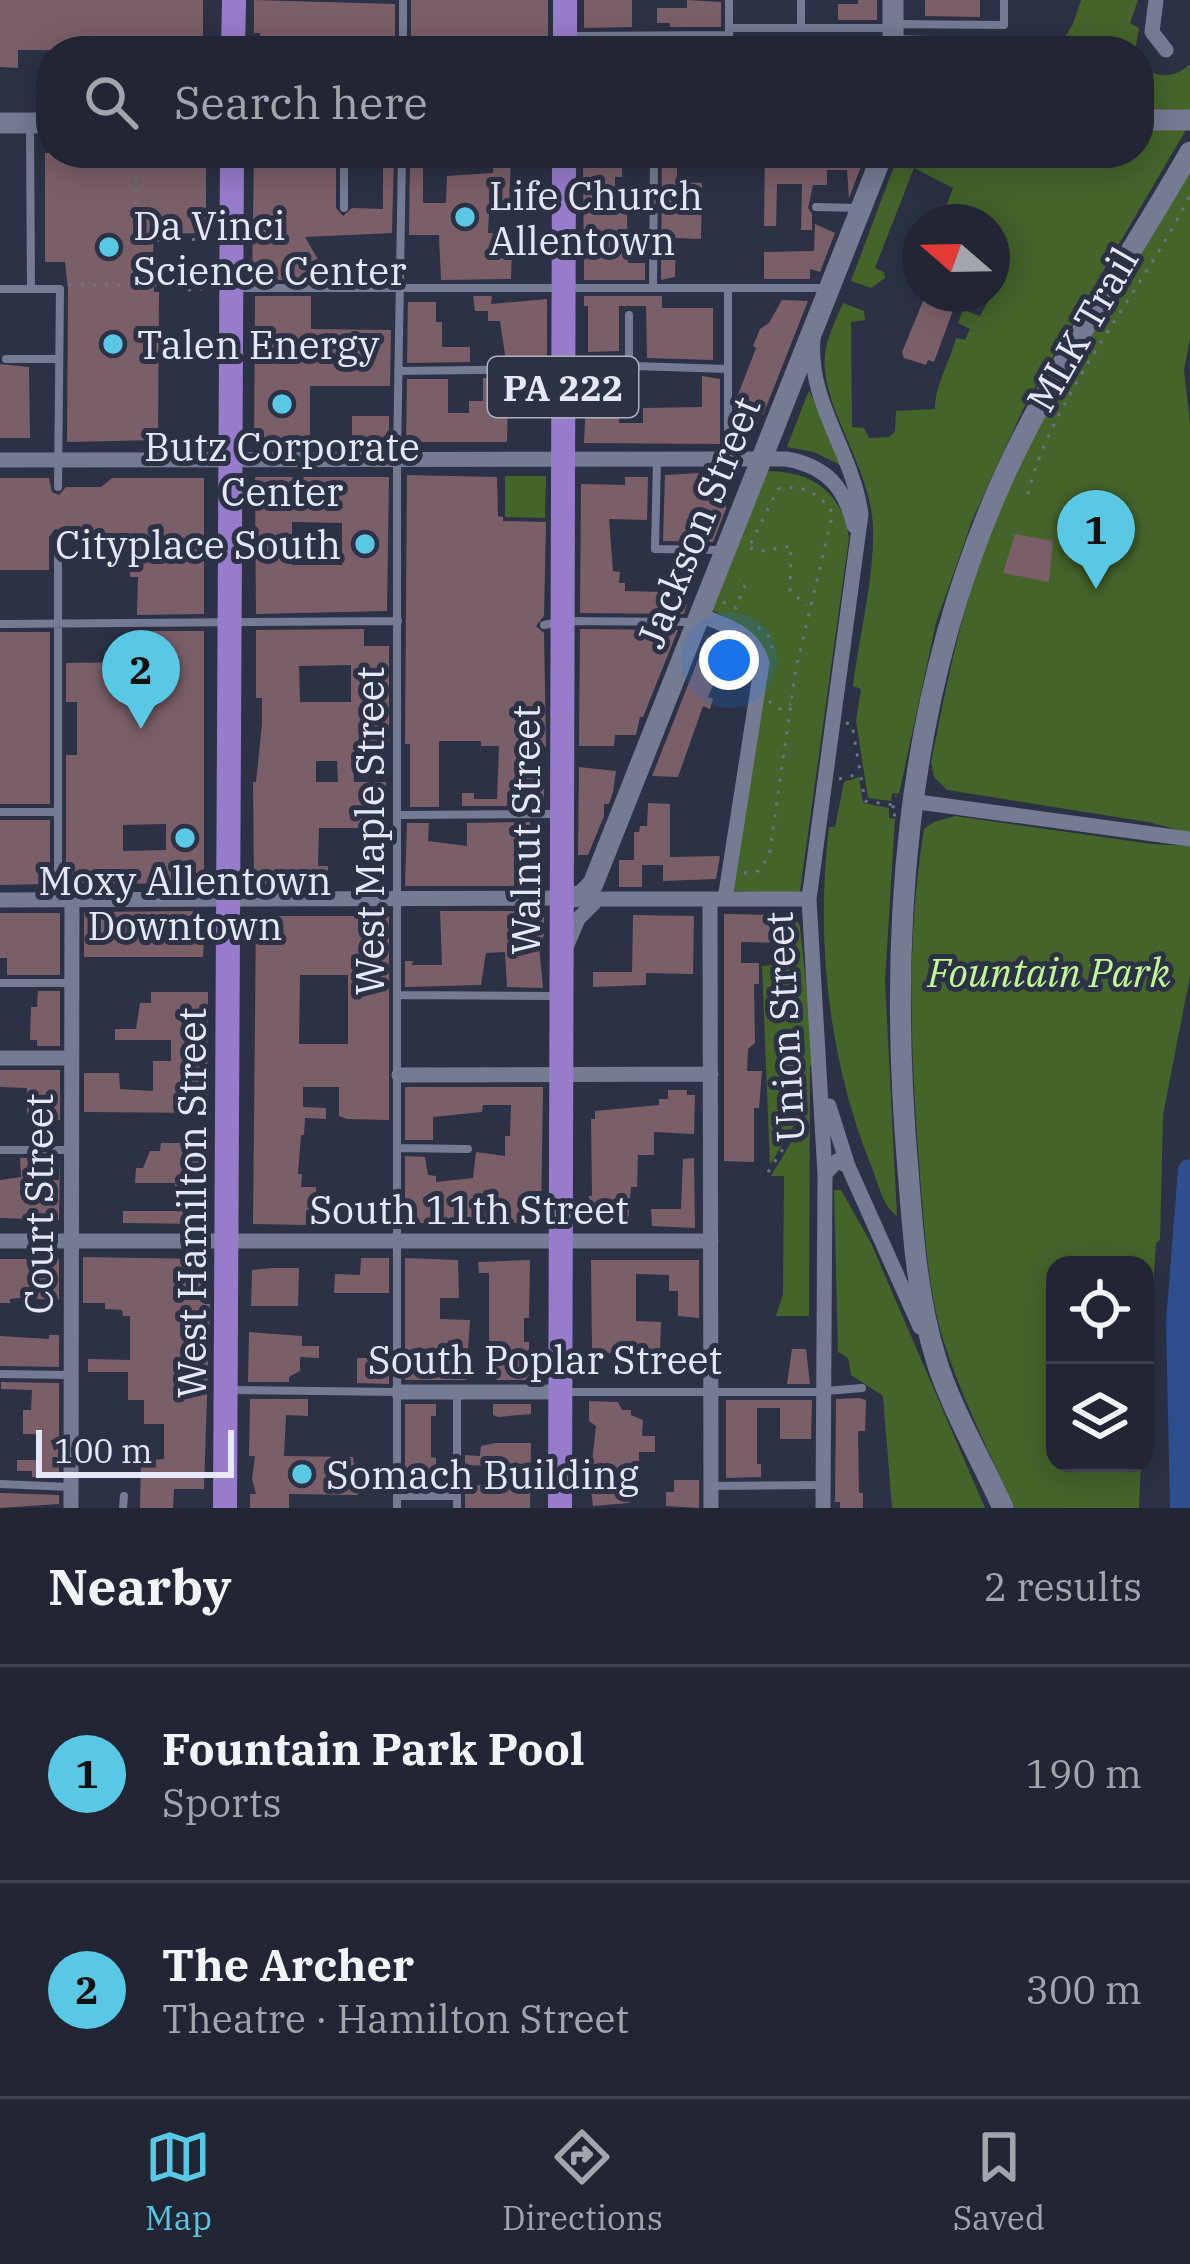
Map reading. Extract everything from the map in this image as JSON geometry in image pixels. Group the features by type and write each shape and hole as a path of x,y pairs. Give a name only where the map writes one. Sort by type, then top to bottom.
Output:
{"main road":[{"path":"233,36 234,0"},
{"path":"565,0 565,36"},
{"path":"893,0 893,35"},
{"path":"1154,120 1190,120"},
{"path":"0,123 36,123"},
{"path":"1003,1508 937,1363 915,1246 902,1099 900,804 950,624 998,490 1052,382 1190,152"},
{"name":"West Hamilton Street","path":"225,1508 230,460 221,288 231,168"},
{"name":"Walnut Street","path":"560,1508 562,814 550,620 563,459 564,168"},
{"name":"Jackson Street","path":"596,891 608,847 878,168"},
{"path":"562,865 591,866 608,847"},
{"path":"561,898 596,891"}],"street":[{"path":"1156,0 1152,32 1166,50"},
{"name":"Union Street","path":"815,325 816,384 859,497 857,547 809,899 825,1174 824,1508"},
{"name":"Union Street","path":"0,460 761,458 804,462 836,482 850,508 857,547"},
{"path":"704,612 754,644 762,663 718,899 711,1074 711,1508"},
{"path":"900,804 1190,839"},
{"path":"560,967 578,920 596,891 809,899"},
{"path":"0,900 561,898"},
{"name":"Court Street","path":"65,900 71,983 71,1508"},
{"path":"0,1058 71,1058"},
{"path":"822,1073 848,1166 937,1363"},
{"path":"399,1075 711,1074"},
{"path":"825,1174 837,1161 848,1166"},
{"path":"868,1210 886,1227 896,1228 911,1213"},
{"name":"South 11th Street","path":"0,1241 711,1241"},
{"path":"885,1248 896,1253 915,1246"},
{"name":"South Poplar Street","path":"398,1392 561,1392"}],"lane":[{"path":"403,0 403,36"},
{"path":"729,0 729,36"},
{"path":"801,0 801,28"},
{"path":"674,36 801,28 893,35 1004,25 1004,0"},
{"path":"31,289 38,168"},
{"path":"344,168 344,208"},
{"name":"West Maple Street","path":"398,1508 398,621 403,595 397,460 402,168"},
{"path":"653,288 654,168"},
{"path":"816,207 862,208"},
{"path":"1,289 64,287 58,487"},
{"path":"221,288 830,288"},
{"path":"728,288 728,459"},
{"path":"629,315 629,363"},
{"path":"6,358 59,359"},
{"path":"398,370 629,363 639,369 728,369"},
{"path":"657,459 655,549 731,546"},
{"name":"Court Street","path":"58,537 57,812 65,900"},
{"path":"550,620 704,612"},
{"path":"0,624 398,621"},
{"path":"0,812 57,812"},
{"path":"400,815 562,814"},
{"path":"0,983 71,983"},
{"path":"399,995 560,996"},
{"path":"399,1148 468,1149"},
{"path":"0,1150 71,1150"},
{"path":"0,1374 72,1375"},
{"name":"South Poplar Street","path":"561,1392 862,1388"},
{"name":"South Poplar Street","path":"226,1390 398,1392"},
{"path":"457,1391 457,1508"},
{"path":"0,1484 71,1486"},
{"path":"711,1486 824,1486"},
{"path":"398,1496 457,1496"}],"path":[{"path":"136,168 136,241 211,239"},
{"name":"MLK Trail","path":"1028,494 1061,413 1190,194"},
{"path":"64,287 221,288"},
{"path":"740,863 740,871 751,873 763,868 769,857 796,668 832,518 822,498 801,488 778,489 749,548"},
{"path":"731,546 761,551 791,546 790,591 809,605"},
{"path":"704,612 736,608 746,582 740,579"},
{"path":"750,624 769,637 775,659"},
{"path":"765,696 790,721"},
{"path":"780,709 793,703"},
{"path":"840,722 852,724 865,801 900,804"},
{"path":"838,779 860,773"},
{"path":"768,1172 798,1126 804,1125"}],"green space":[{"path":"1081,0 1138,0 1130,23 1139,28 1138,36 1066,36"},
{"path":"1190,64 1190,123 1027,401 973,518 936,623 899,794 892,793 891,801 868,798 856,721 861,689 853,686 873,549 871,507 830,395 825,355 843,303 864,311 865,320 851,322 852,427 864,428 869,438 889,437 895,431 896,411 935,409 956,338 965,340 970,329 958,323 962,312 980,316 982,312 1010,312 1010,204 947,204 953,188 914,168 1154,168 1154,72 1177,73"},
{"path":"893,168 914,168 875,268 885,278 871,288 851,281"},
{"path":"1190,171 1190,338 1184,370 1190,424 1190,833 947,790 934,777 931,763 947,682 984,550 1051,403"},
{"path":"809,390 842,466 814,452 787,447"},
{"path":"768,471 798,475 822,487 840,508 849,538 800,891 796,893 732,891 768,657 752,634 711,609"},
{"path":"505,476 546,476 545,518 505,517"},
{"path":"859,777 863,803 889,808 889,818 895,819 885,981 897,1216 882,1194 845,1086 825,957 829,827 835,827 844,782"},
{"name":"Fountain Park","path":"955,816 1190,846 1190,976 1163,1115 1160,1240 1154,1273 1154,1256 1046,1256 1046,1472 1141,1472 1139,1508 1014,1508 943,1339 927,1258 912,1046 918,872 924,829"},
{"path":"784,914 794,914 800,927 815,1064 810,1066 809,1316 776,1316 783,1294 784,1176 771,1176 799,1129 806,1128 806,1122 796,1122 770,1165 762,966 781,964"},
{"path":"834,1190 841,1190 871,1243 985,1508 892,1508 883,1396 851,1375 848,1358 838,1352"}],"building":[{"path":"0,0 203,0 203,36 36,36 36,50 18,50 18,68 0,67"},
{"path":"254,0 395,4 395,36 254,33"},
{"path":"411,0 548,0 548,36 411,36"},
{"path":"584,0 632,0 632,27 584,28"},
{"path":"687,0 721,2 721,27 657,23 657,8 687,8"},
{"path":"858,0 877,0 877,20 838,20 838,4 858,4"},
{"path":"925,0 980,0 980,17 925,16"},
{"path":"45,168 206,168 206,233 153,234 154,292 159,292 158,440 67,442 65,262 45,262"},
{"path":"254,168 336,168 336,208 343,216 352,208 383,209 383,168 394,168 392,233 305,237 330,280 252,280"},
{"name":"Life Church Allentown","path":"410,168 423,168 423,203 446,203 447,176 511,168 509,212 489,211 488,233 497,233 497,248 512,248 511,279 441,280 439,235 409,235"},
{"path":"583,168 622,168 622,177 615,177 615,205 622,205 627,213 628,263 645,263 645,280 584,280"},
{"path":"662,168 677,168 677,182 702,183 701,239 676,238 675,277 661,280"},
{"path":"765,168 860,168 849,198 847,170 827,170 827,185 813,185 808,208 812,230 801,230 802,184 777,184 776,226 764,226"},
{"path":"815,224 835,233 820,272 810,269 810,279 764,279 764,252 814,251"},
{"name":"Butz Corporate Center","path":"255,296 311,296 311,329 391,330 390,386 310,386 310,441 254,441"},
{"path":"473,296 492,296 491,304 547,299 547,361 506,361 500,321 488,321 488,311 475,311"},
{"path":"584,296 662,296 662,308 713,308 713,360 647,358 646,306 619,306 619,351 588,352"},
{"path":"782,300 808,301 763,415 755,412 753,419 736,426 736,400 753,346"},
{"path":"408,302 436,302 442,347 470,347 470,362 407,363"},
{"path":"919,312 952,312 934,362 928,360 926,365 904,358 902,352"},
{"path":"0,364 29,367 30,438 0,438"},
{"path":"702,376 720,379 720,444 584,443 587,377 615,378 615,392 620,392 619,423 643,423 643,408 702,407"},
{"path":"483,378 494,378 494,392 508,392 507,442 406,442 407,379 448,379 448,413 469,413 469,401 483,401"},
{"path":"352,416 389,416 389,442 352,441"},
{"path":"407,475 497,477 498,516 503,521 546,522 544,616 536,626 544,633 546,747 527,747 526,766 544,766 544,806 462,806 462,793 474,793 474,799 497,799 499,746 439,741 439,807 410,807 410,744 405,744"},
{"path":"665,475 725,476 726,509 713,542 663,541"},
{"name":"Cityplace South","path":"255,477 389,477 387,611 256,614","holes":["292,522 342,523 342,565 292,565"]},
{"path":"625,477 648,477 647,520 609,519 613,571 620,572 619,583 625,583 625,591 662,592 662,604 687,604 684,614 580,613 581,484 625,485"},
{"path":"0,478 49,478 52,492 59,495 66,487 101,487 112,478 204,478 204,614 137,615 138,577 130,577 130,552 116,552 113,537 66,537 55,529 49,537 49,570 0,570"},
{"path":"1015,534 1053,541 1049,582 1003,573"},
{"path":"364,629 364,646 389,646 389,744 361,744 361,761 353,761 354,782 386,782 386,828 319,828 318,866 328,866 328,884 254,884 253,782 262,724 262,698 256,698 256,630","holes":["351,665 351,702 300,702 299,666","316,761 337,761 338,782 316,782"]},
{"path":"580,629 678,630 636,735 615,735 614,746 579,746"},
{"path":"140,631 204,631 204,884 66,883 66,755 77,755 77,702 66,702 66,663 132,662 132,653 140,646","holes":["166,824 166,850 123,851 123,825"]},
{"path":"0,632 50,632 50,804 0,804"},
{"path":"707,637 725,644 713,675 717,677 708,697 713,699 710,709 703,706 678,777 652,776"},
{"path":"579,767 616,771 609,804 604,804 588,855 578,855"},
{"path":"648,803 670,804 670,857 720,856 716,879 663,881 663,865 642,865 642,887 619,887 619,860 634,860 634,832 647,826"},
{"path":"0,820 50,820 50,884 0,885"},
{"path":"530,822 530,844 514,844 514,886 405,886 407,823 429,823 428,841 467,846 467,823"},
{"path":"199,911 205,917 203,957 84,957 84,912"},
{"path":"440,911 544,911 539,946 543,988 507,987 505,952 486,953 481,985 405,987 405,961 442,965"},
{"path":"0,913 60,913 60,975 7,975 7,958 0,958"},
{"path":"724,914 784,915 784,943 741,942 741,963 759,963 759,984 754,984 755,1043 748,1049 747,1071 762,1071 759,1108 754,1108 754,1162 724,1161"},
{"path":"633,915 694,916 693,974 646,973 646,985 593,987 593,972 632,972"},
{"path":"256,916 389,916 389,1120 339,1116 339,1087 303,1087 303,1107 326,1108 326,1119 305,1118 301,1135 298,1174 302,1174 301,1187 316,1187 317,1210 306,1210 306,1225 253,1224","holes":["300,975 348,975 348,1044 299,1044"]},
{"path":"38,991 60,991 60,1046 37,1046 37,1040 30,1040 31,1007 37,1007"},
{"path":"151,992 208,992 207,1113 84,1112 84,1073 119,1073 120,1089 153,1091 153,1061 171,1061 171,1040 115,1040 115,1029 136,1029 140,1003 151,1003"},
{"path":"0,1070 60,1070 60,1120 27,1117 27,1088 0,1087"},
{"path":"405,1087 543,1087 541,1223 405,1223 405,1156 425,1157 428,1175 436,1176 436,1182 473,1178 476,1152 505,1156 511,1105 483,1105 482,1112 433,1117 433,1140 405,1140"},
{"path":"668,1090 695,1095 694,1134 654,1132 654,1155 638,1155 637,1187 631,1187 628,1224 589,1224 595,1111 659,1105 659,1099 668,1099"},
{"path":"161,1143 204,1143 204,1224 123,1223 123,1211 176,1211 175,1183 135,1183 136,1168 143,1168 150,1151 160,1151"},
{"path":"20,1158 33,1158 33,1181 59,1180 60,1158 59,1220 0,1218 0,1180 21,1177"},
{"path":"694,1158 695,1228 652,1226 651,1209 681,1209 683,1159"},
{"path":"83,1257 205,1259 204,1304 210,1304 204,1489 174,1489 173,1508 140,1508 141,1461 164,1459 164,1424 144,1424 144,1400 128,1400 128,1372 88,1372 88,1359 130,1360 130,1316 123,1316 122,1310 105,1309 105,1303 83,1303"},
{"path":"361,1258 389,1258 389,1293 334,1293 335,1274 360,1275"},
{"path":"405,1258 458,1260 459,1298 440,1298 440,1319 470,1320 466,1380 405,1380"},
{"path":"0,1259 59,1259 59,1300 18,1298 0,1303"},
{"path":"530,1260 529,1318 524,1318 529,1380 497,1380 493,1378 494,1356 489,1356 489,1273 479,1273 478,1262"},
{"path":"591,1260 699,1260 699,1318 678,1316 678,1291 669,1291 669,1275 636,1274 636,1321 661,1322 660,1353 620,1351 620,1355 592,1350"},
{"path":"299,1268 298,1306 251,1306 252,1270"},
{"path":"249,1332 302,1336 302,1346 319,1346 319,1358 300,1357 300,1371 289,1382 248,1382"},
{"path":"49,1335 59,1335 59,1367 0,1366 0,1336 49,1339"},
{"path":"792,1349 806,1349 810,1384 787,1384"},
{"path":"357,1358 389,1358 389,1384 357,1383"},
{"path":"1,1382 59,1383 59,1478 17,1471 17,1460 37,1460 36,1434 23,1434 23,1410 31,1410 32,1390 1,1389"},
{"path":"250,1399 308,1399 308,1416 286,1415 284,1456 353,1457 358,1495 289,1494 289,1508 250,1508 250,1494 256,1494 252,1479 255,1456 249,1456"},
{"path":"836,1399 866,1400 865,1431 858,1431 863,1508 840,1508 840,1502 835,1502"},
{"path":"726,1400 812,1400 811,1439 780,1439 780,1408 757,1408 761,1477 726,1478"},
{"path":"589,1401 618,1402 622,1410 631,1410 631,1415 643,1420 642,1436 655,1436 655,1452 639,1452 639,1466 632,1466 632,1501 628,1503 593,1506 590,1480 596,1426 589,1421"},
{"path":"405,1404 436,1404 436,1416 431,1416 431,1457 436,1458 436,1485 449,1488 405,1488"},
{"path":"493,1404 531,1404 531,1414 498,1417 493,1415"},
{"path":"531,1443 530,1508 465,1508 465,1485 519,1485 520,1467 465,1465 465,1455 480,1456 481,1446"},
{"path":"674,1480 699,1480 699,1508 666,1506 666,1492 674,1492"},
{"path":"0,1493 59,1495 59,1504 0,1508"}],"waterway":[{"path":"1182,1508 1178,1322 1190,1171"}],"place":[{"name":"Life Church Allentown","path":"465,217"},
{"name":"Da Vinci Science Center","path":"109,247"},
{"name":"Talen Energy","path":"113,344"},
{"name":"Butz Corporate Center","path":"282,404"},
{"name":"Cityplace South","path":"365,544"},
{"name":"Fountain Park Pool","path":"1096,589"},
{"name":"The Archer","path":"141,729"},
{"name":"Moxy Allentown Downtown","path":"185,838"},
{"name":"Somach Building","path":"302,1474"}]}
